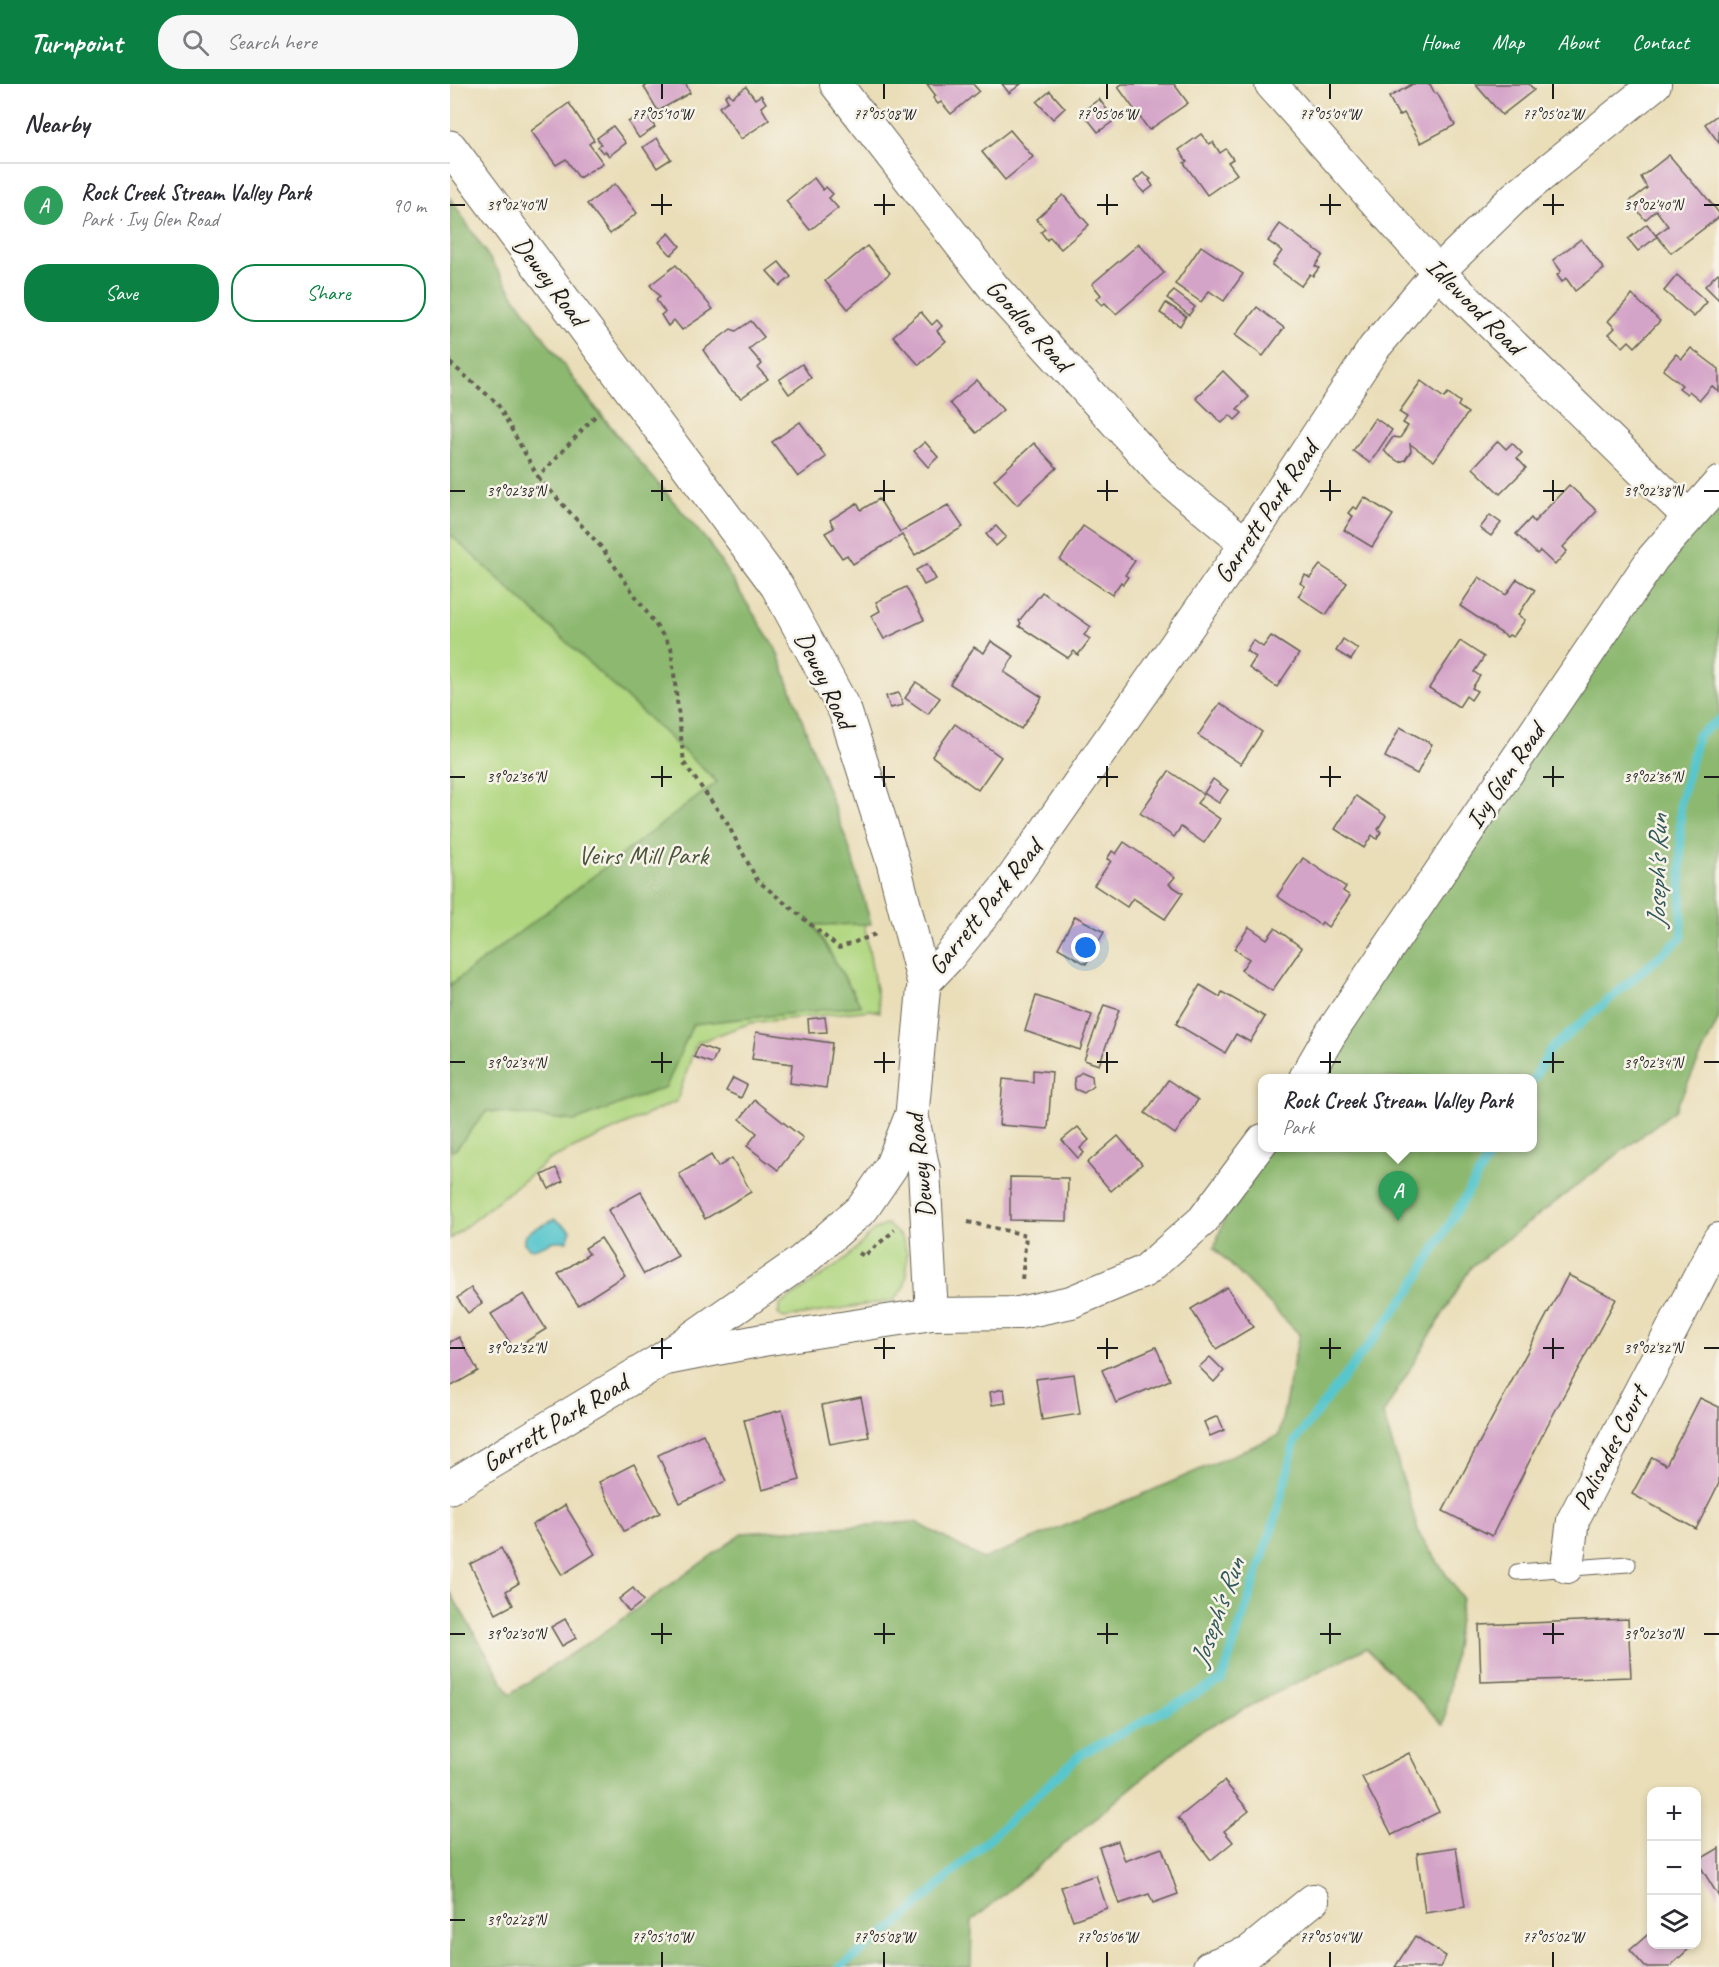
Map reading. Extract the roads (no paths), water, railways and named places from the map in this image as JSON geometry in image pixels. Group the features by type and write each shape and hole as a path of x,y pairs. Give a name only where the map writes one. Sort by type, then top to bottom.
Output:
{"street":[{"name":"Goodloe Road","path":"836,84 994,289 1166,478 1246,544"},
{"name":"Idlewood Road","path":"1271,84 1438,272 1689,517"},
{"name":"Garrett Park Road","path":"924,983 948,958 1007,886 1246,544 1374,348 1438,272 1515,197 1655,84"},
{"name":"Dewey Road","path":"450,147 777,586 844,711 893,862 924,983 912,1114 924,1170 932,1314"},
{"name":"Ivy Glen Road","path":"1307,1074 1331,1033 1653,558 1719,483"},
{"name":"Garrett Park Road","path":"450,1487 661,1360 802,1261 863,1208 891,1167 912,1114"},
{"path":"932,1314 1019,1313 1071,1302 1145,1271 1203,1220 1258,1147"},
{"name":"Palisades Court","path":"1567,1567 1573,1520 1719,1239"},
{"name":"Garrett Park Road","path":"661,1360 764,1340 932,1314"},
{"path":"1209,1967 1249,1952 1313,1900"}],"lane":[{"path":"1516,1572 1628,1564"}],"water":[{"path":"554,1219 571,1230 567,1241 554,1241 534,1249 524,1243 524,1237 527,1234"}],"waterway":[{"name":"Joseph's Run","path":"1536,1074 1550,1050 1682,937 1680,803 1698,735 1719,720"},
{"name":"Joseph's Run","path":"840,1967 895,1926 1081,1754 1222,1680 1275,1519 1295,1441 1410,1291 1492,1152"}],"place":[{"name":"Rock Creek Stream Valley Park","path":"1398,1221"}],"park label":[{"name":"Veirs Mill Park","path":"643,855"}]}
